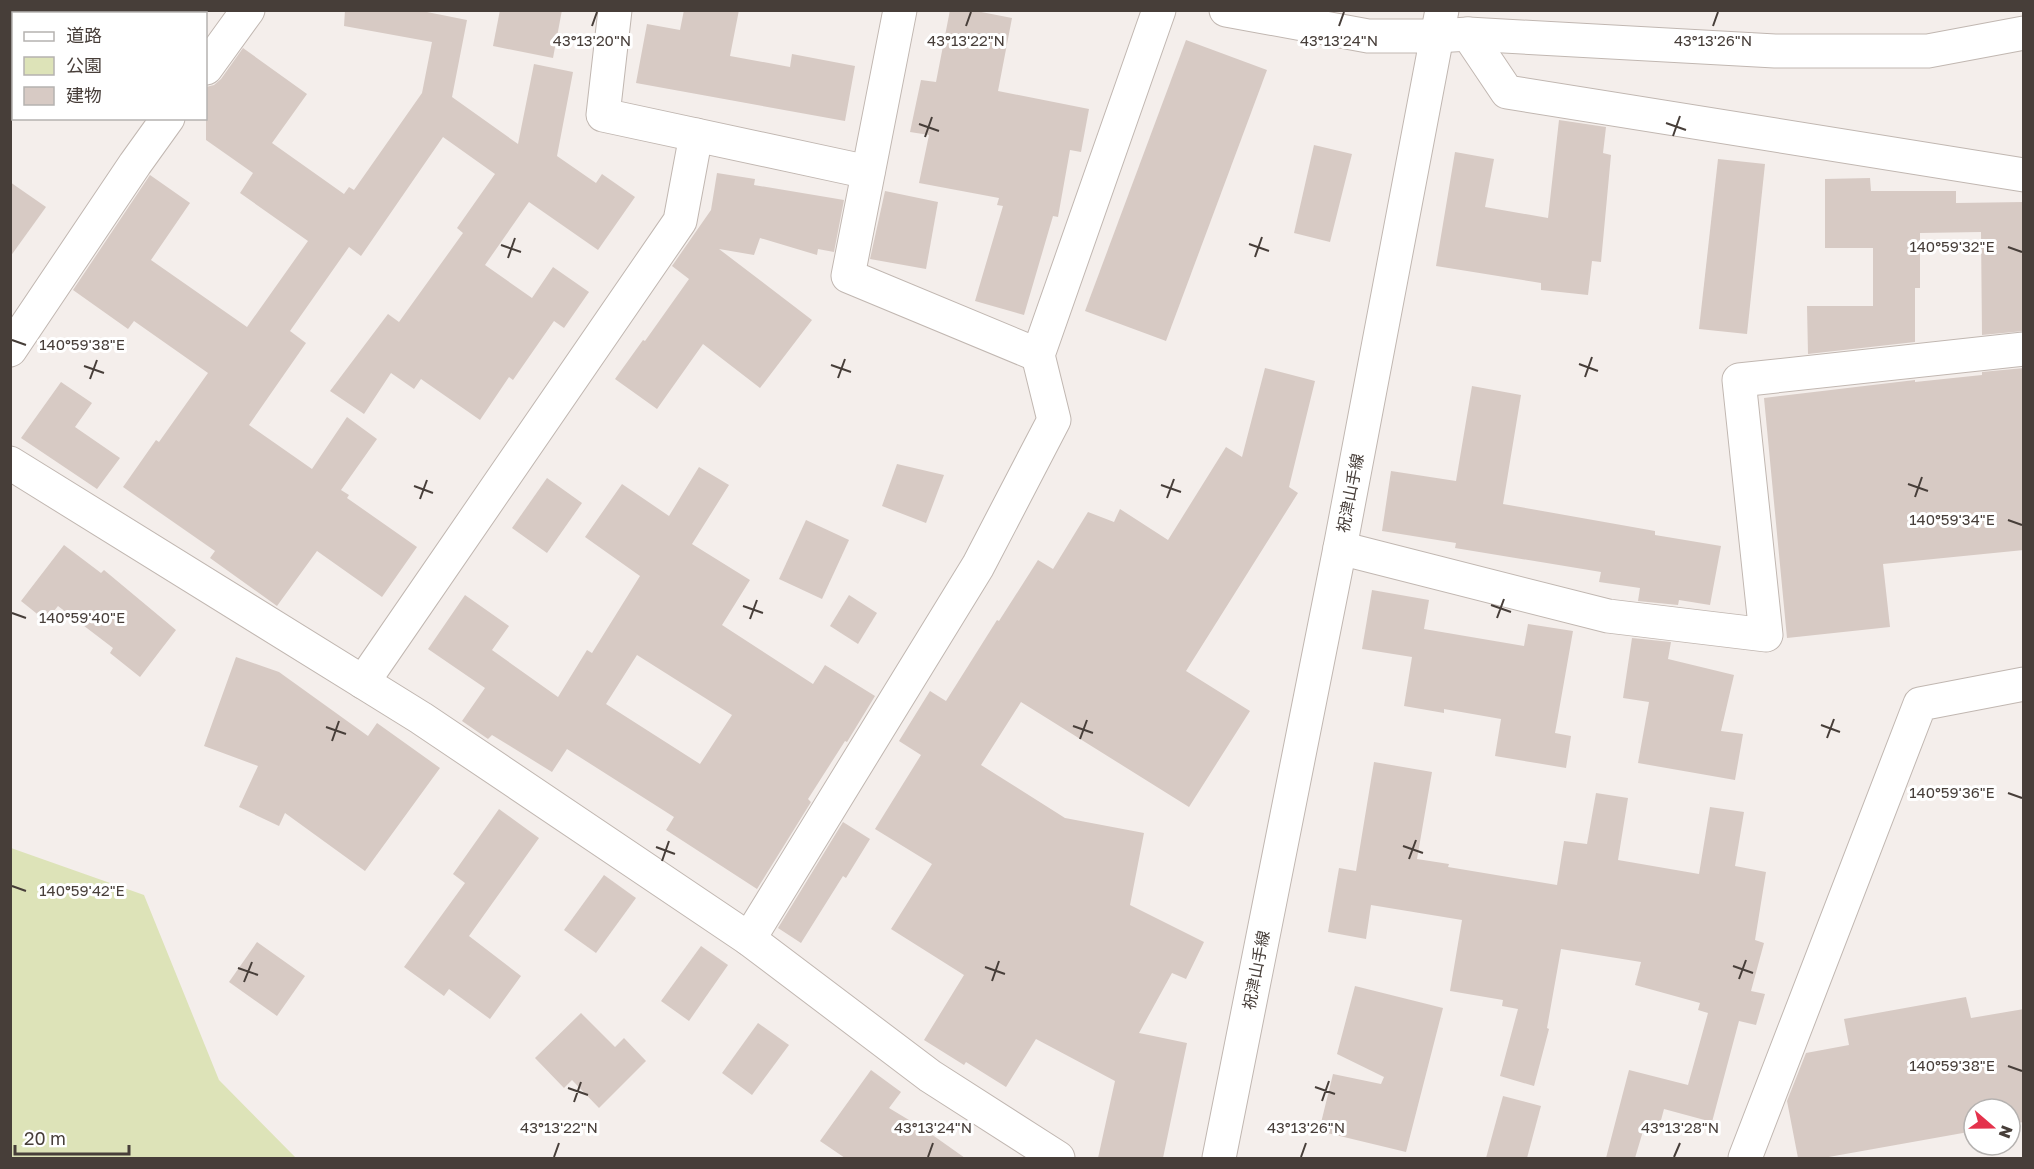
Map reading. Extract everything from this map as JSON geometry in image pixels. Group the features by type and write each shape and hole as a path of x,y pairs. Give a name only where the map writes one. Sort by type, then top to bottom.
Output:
{"street":[{"path":"207,67 248,10"},
{"path":"615,10 603,115 868,172"},
{"path":"900,10 848,276 1038,355"},
{"path":"749,939 978,566 1054,420 1038,355 1158,10"},
{"path":"1226,10 1368,36 1449,27 1775,51 1928,51 2024,33"},
{"path":"1449,27 1507,92 2024,175"},
{"name":"祝津山手線","path":"1219,1158 1340,548 1449,27"},
{"path":"10,350 167,120"},
{"path":"363,682 680,221 696,135"},
{"path":"1340,548 1608,616 1766,636 1739,380 2024,349"},
{"path":"10,463 421,718 749,939 930,1076 1058,1158"},
{"path":"1745,1158 1920,704 2024,684"}],"green space":[{"path":"11,848 144,895 219,1080 296,1158 11,1158"}],"building":[{"path":"345,10 417,10 467,20 452,97 518,144 534,64 573,72 557,156 596,183 602,174 635,197 598,250 529,202 485,265 532,298 553,267 589,292 564,328 554,321 513,380 509,377 480,420 421,379 414,389 391,373 364,414 330,391 388,314 399,322 463,233 457,228 495,174 443,137 361,256 349,247 290,331 306,343 249,425 312,469 347,417 377,439 341,490 349,495 347,498 417,547 382,597 317,551 277,606 210,558 215,551 123,487 156,440 159,442 208,373 134,321 128,329 73,290 150,175 190,203 151,260 247,327 308,241 240,193 253,173 206,140 207,87 214,85 221,79 243,48 307,94 272,143 344,194 349,187 354,190 422,93 432,42 344,26"},
{"path":"500,10 562,10 553,58 493,46"},
{"path":"684,10 739,10 730,56 790,67 792,54 855,66 845,121 636,83 647,24 680,30"},
{"path":"950,10 971,10 1012,18 998,91 1089,109 1081,152 1070,150 1058,217 1053,216 1024,315 975,301 1003,206 997,205 999,198 919,183 929,135 910,132 921,80 936,82"},
{"path":"1186,40 1267,70 1166,341 1085,311"},
{"path":"1559,120 1606,127 1603,153 1611,155 1601,262 1592,261 1588,295 1541,290 1541,283 1436,266 1455,152 1494,159 1485,207 1548,218"},
{"path":"1314,145 1352,154 1330,242 1294,233"},
{"path":"1718,159 1765,164 1747,334 1699,329"},
{"path":"717,173 755,179 754,185 844,200 834,252 818,249 817,255 760,238 754,255 719,249 812,320 760,388 703,344 657,409 615,379 689,279 672,266 711,210"},
{"path":"1870,178 1871,191 1956,191 1956,203 2024,202 2024,331 1982,335 1981,232 1920,233 1920,288 1915,288 1915,342 1808,354 1807,306 1873,306 1873,248 1825,248 1825,179"},
{"path":"10,182 46,207 10,257"},
{"path":"885,191 938,202 926,269 870,259"},
{"path":"1265,368 1315,381 1289,487 1298,493 1186,671 1250,711 1189,807 1021,702 981,765 1065,818 1144,833 1130,905 1204,942 1186,979 1172,973 1139,1033 1187,1043 1163,1158 1098,1158 1115,1081 1036,1039 1006,1087 924,1040 964,975 891,929 932,864 875,829 921,755 899,741 930,691 946,701 1038,560 1053,569 1088,512 1114,522 1120,509 1168,540 1226,447 1242,457"},
{"path":"2024,368 2024,550 1883,564 1890,627 1787,638 1764,398 1915,380 1915,382 1982,375 1982,372"},
{"path":"61,382 92,403 75,427 120,458 97,489 21,438"},
{"path":"1472,386 1521,395 1503,504 1655,531 1655,535 1721,546 1710,605 1679,600 1678,605 1638,601 1640,588 1599,582 1601,572 1455,548 1456,543 1382,531 1391,471 1456,481"},
{"path":"897,464 944,475 926,523 882,506"},
{"path":"699,467 729,485 692,544 750,580 722,625 813,684 825,665 875,696 808,799 811,802 757,889 666,830 674,817 567,749 552,772 492,735 488,739 462,721 485,688 428,649 465,595 509,626 492,650 558,697 587,650 592,653 640,576 585,537 622,484 669,516","holes":["637,655 732,715 700,764 606,704"]},
{"path":"547,478 582,503 547,553 512,528"},
{"path":"806,520 849,540 822,599 779,579"},
{"path":"64,545 101,573 104,570 176,630 140,677 110,653 113,648 58,606 46,621 21,601"},
{"path":"1372,590 1429,600 1424,629 1524,646 1528,624 1573,631 1555,733 1571,736 1566,768 1495,756 1501,719 1444,709 1444,713 1404,706 1412,657 1362,649"},
{"path":"849,595 877,613 858,644 830,626"},
{"path":"1632,638 1671,642 1668,659 1734,675 1721,731 1743,734 1735,780 1638,763 1649,702 1623,698"},
{"path":"236,657 279,672 368,736 377,723 440,768 365,871 285,813 279,826 239,807 258,766 204,746"},
{"path":"1374,762 1432,772 1417,859 1449,864 1448,867 1557,885 1564,841 1587,844 1596,793 1628,798 1618,860 1699,874 1710,807 1744,812 1735,866 1766,872 1755,940 1764,943 1751,991 1765,994 1756,1025 1739,1021 1712,1122 1664,1109 1657,1135 1643,1131 1635,1158 1606,1158 1629,1070 1688,1085 1708,1013 1698,1010 1700,1003 1635,985 1641,962 1561,949 1547,1028 1549,1029 1534,1086 1500,1076 1518,1009 1502,1006 1503,1000 1450,991 1462,920 1371,905 1366,939 1328,932 1339,868 1356,871"},
{"path":"499,809 539,838 469,936 521,976 490,1019 449,989 444,996 404,967 465,883 453,874"},
{"path":"843,822 870,839 846,878 843,876 801,943 778,928"},
{"path":"604,875 636,898 596,953 564,930"},
{"path":"257,942 305,976 277,1016 229,982"},
{"path":"701,946 728,965 689,1021 661,1001"},
{"path":"1355,986 1443,1008 1406,1152 1319,1131 1333,1074 1381,1084 1384,1077 1337,1054"},
{"path":"1966,997 1971,1018 2024,1009 2024,1122 2022,1122 2022,1097 1962,1097 1962,1133 1823,1158 1798,1158 1787,1101 1806,1053 1849,1045 1844,1019"},
{"path":"581,1013 615,1047 624,1038 646,1061 599,1108 572,1080 564,1088 535,1058"},
{"path":"758,1023 789,1045 752,1095 722,1073"},
{"path":"871,1070 901,1092 889,1108 965,1158 845,1158 820,1141"},
{"path":"1503,1096 1541,1106 1527,1158 1486,1158"}]}
